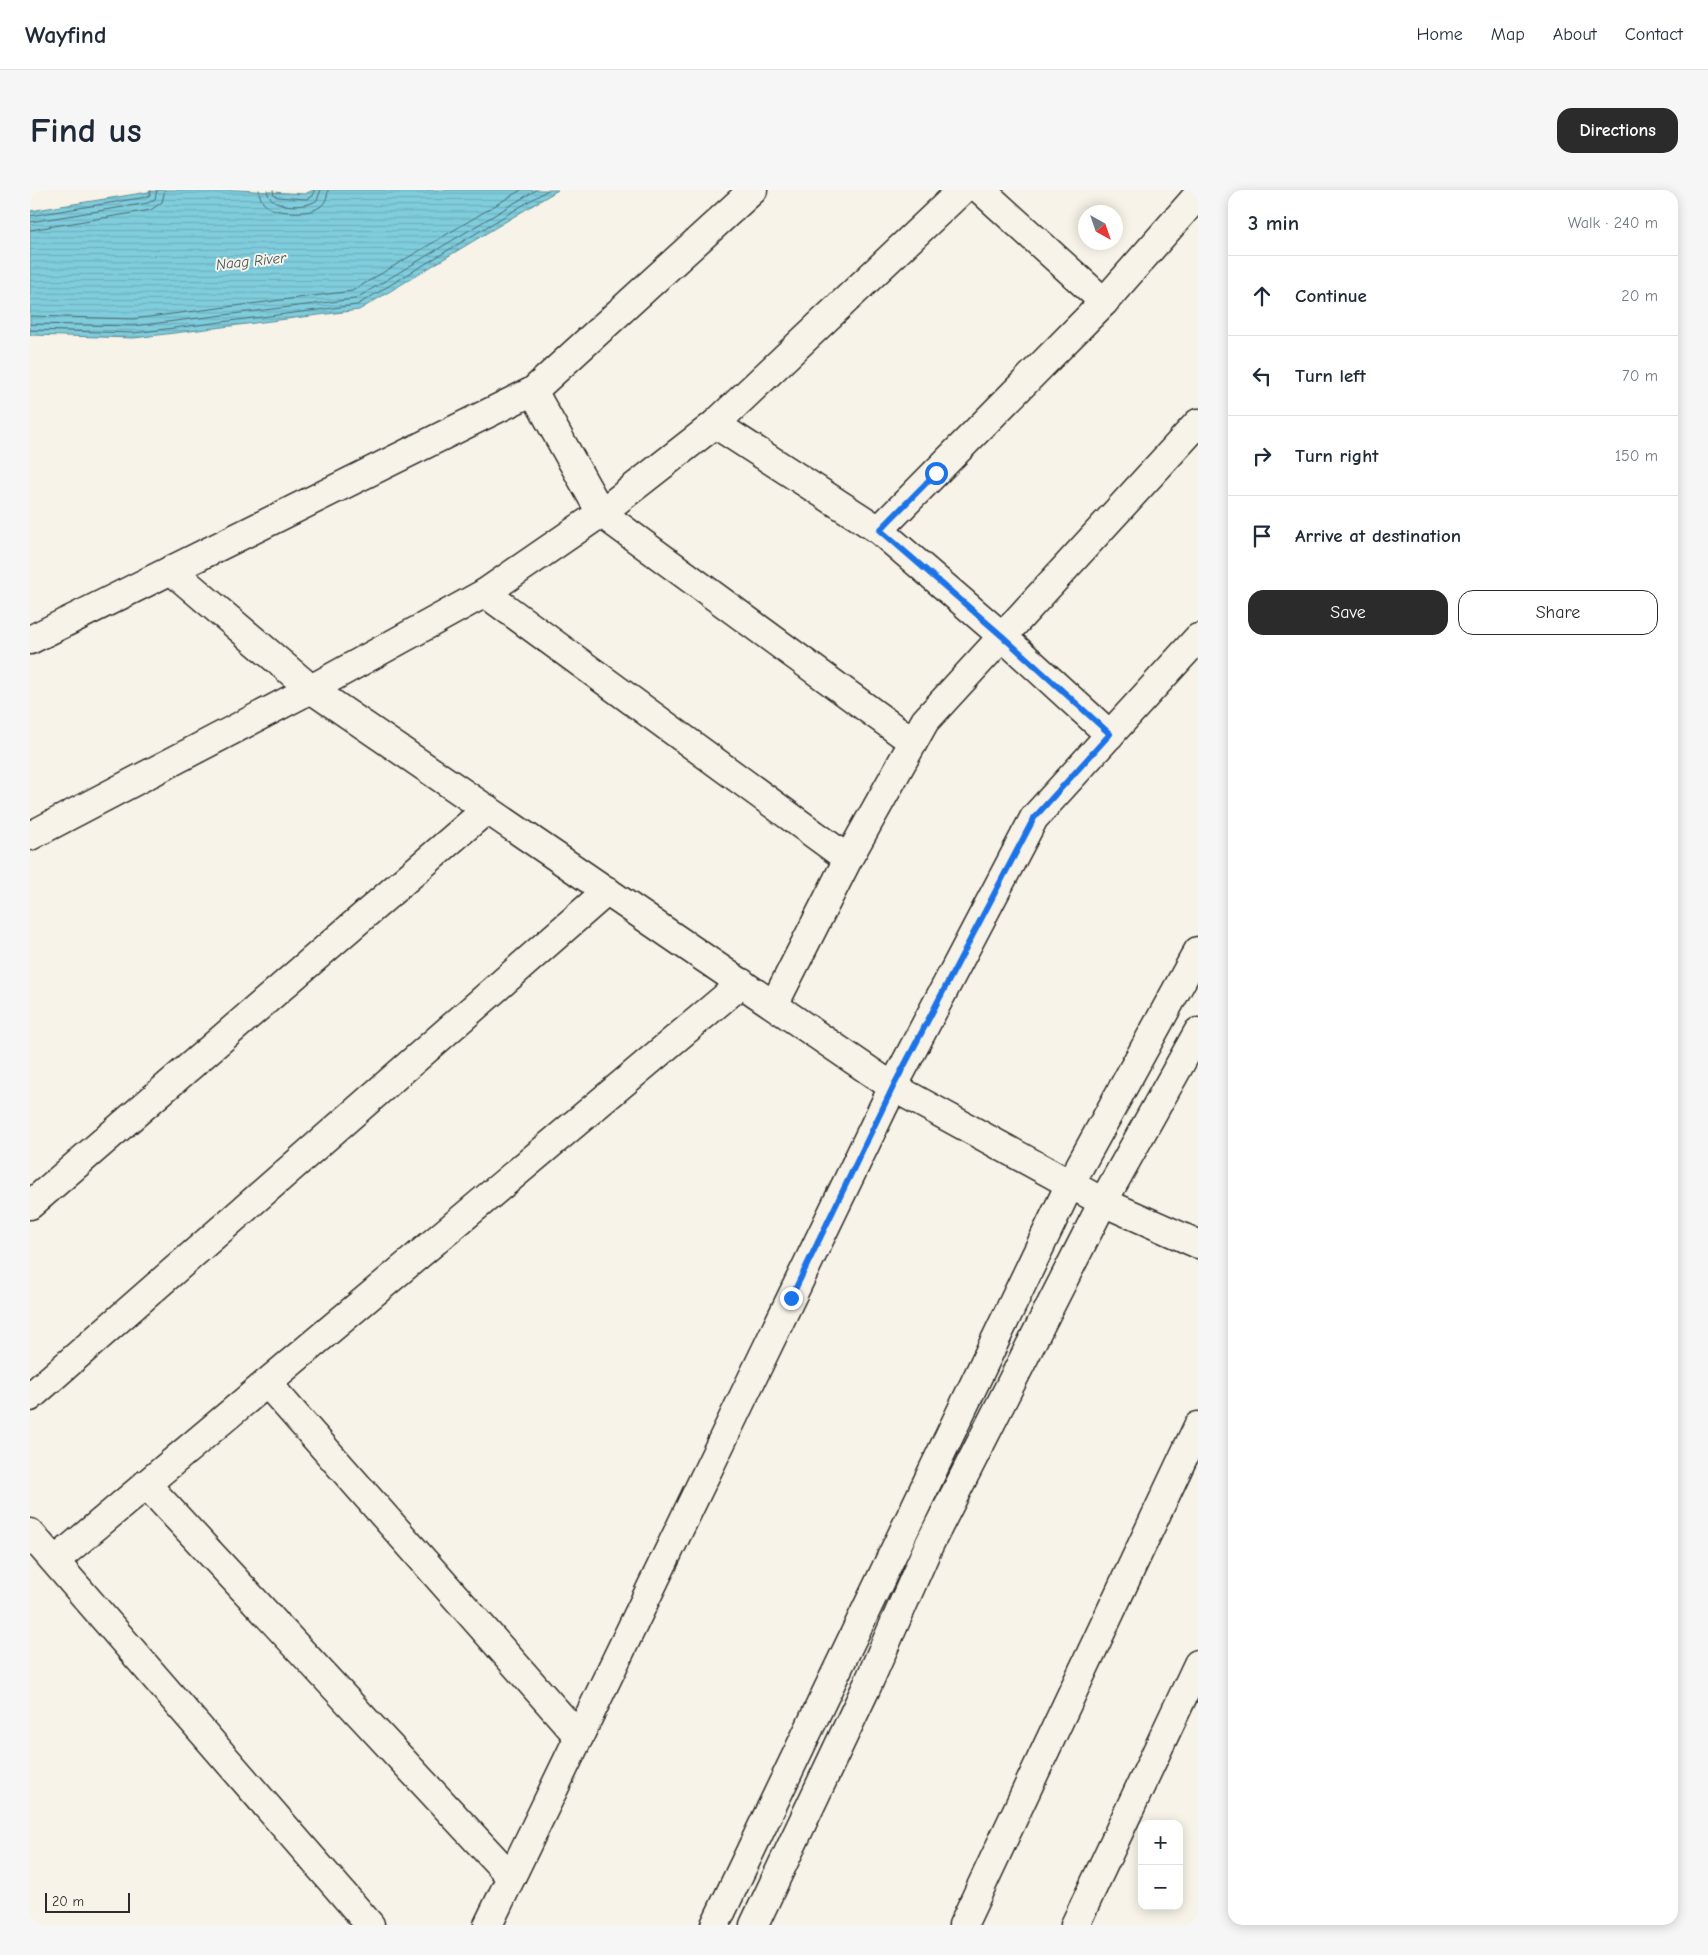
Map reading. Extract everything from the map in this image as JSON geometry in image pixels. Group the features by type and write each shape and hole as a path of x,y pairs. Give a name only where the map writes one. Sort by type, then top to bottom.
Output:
{"street":[{"path":"30,640 534,391 753,190"},
{"path":"30,836 311,689 485,593 601,514 715,424 962,190"},
{"path":"982,190 1104,302"},
{"path":"880,530 1104,302 1198,195"},
{"path":"534,391 601,514 913,742"},
{"path":"774,1005 848,859 925,721 1198,423"},
{"path":"715,424 880,530 1002,636 1110,734"},
{"path":"171,570 311,689 893,1087 1103,1202 1198,1244"},
{"path":"485,593 848,859"},
{"path":"488,1925 893,1087 1034,818 1198,638"},
{"path":"30,1205 487,809"},
{"path":"30,1397 607,891"},
{"path":"715,1925 1070,1184 1198,951"},
{"path":"56,1561 742,983"},
{"path":"754,1925 867,1686 929,1545 1103,1202 1198,1032"},
{"path":"267,1383 579,1737"},
{"path":"963,1925 1198,1426"},
{"path":"146,1484 511,1877"},
{"path":"30,1533 370,1925"},
{"path":"1074,1925 1198,1664"}],"water":[{"name":"Naag River","path":"161,190 237,190 305,194 313,190 558,190 359,310 134,338 30,335 30,211"}],"route":[{"path":"791,1298 893,1087 1034,818 1110,734 1002,636 880,530 936,473"}]}
